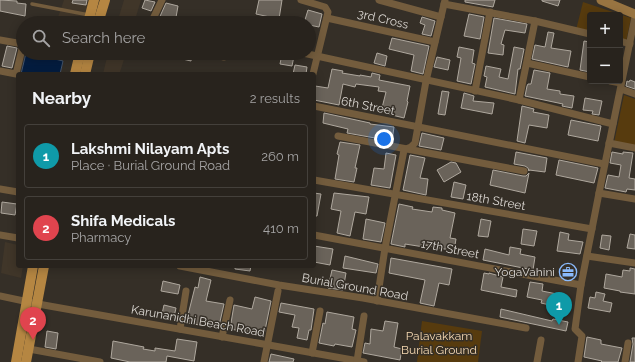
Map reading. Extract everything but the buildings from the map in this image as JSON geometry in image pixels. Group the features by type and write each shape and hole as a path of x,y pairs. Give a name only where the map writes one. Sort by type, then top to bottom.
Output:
{"main road":[{"path":"90,16 94,0"},
{"path":"102,16 105,0"},
{"path":"76,72 82,60"},
{"path":"85,60 85,72"},
{"path":"26,362 29,349 33,303 33,268"},
{"path":"16,362 43,268"}],"street":[{"path":"154,16 162,0"},
{"path":"301,0 325,7 328,12 314,72"},
{"path":"378,0 441,17"},
{"path":"578,362 582,336 575,329 581,285 635,15 614,2 601,0"},
{"path":"404,150 413,146 418,127 426,80 445,2 587,33"},
{"path":"475,91 490,12"},
{"name":"3rd Cross","path":"327,18 435,42"},
{"path":"519,100 535,21"},
{"path":"0,40 16,43"},
{"path":"623,43 630,44"},
{"path":"318,56 519,100 613,124"},
{"path":"16,72 19,60"},
{"path":"527,63 587,76"},
{"path":"0,71 16,74"},
{"path":"617,84 635,94"},
{"name":"6th Street","path":"316,106 604,164"},
{"path":"338,136 404,150 524,171"},
{"path":"609,143 635,148"},
{"path":"377,301 385,248 404,150"},
{"name":"18th Street","path":"316,180 592,229"},
{"path":"0,190 16,192"},
{"path":"599,192 635,199"},
{"path":"0,235 16,238"},
{"name":"17th Street","path":"316,235 581,285"},
{"path":"587,256 635,263"},
{"name":"Burial Ground Road","path":"193,268 278,288 377,301 526,328"},
{"path":"264,362 278,288"},
{"path":"180,328 186,291"},
{"name":"Karunanidhi Beach Road","path":"0,296 180,328 312,353 346,361 360,362"},
{"path":"222,337 230,300"},
{"path":"312,353 320,311"},
{"path":"360,362 364,316"},
{"path":"537,362 541,340"},
{"path":"625,362 628,343"},
{"path":"29,349 100,362"}],"lane":[{"path":"32,4 78,16"}],"shaded area":[{"path":"64,0 90,0 86,16 58,16"},
{"path":"124,0 141,0 136,16 119,16"},
{"path":"106,60 124,60 120,72 103,72"},
{"path":"5,242 16,245 16,268 23,268 21,278 1,273"}],"green space":[{"path":"583,2 613,12 587,12 587,32 576,30"},
{"path":"623,15 631,18 626,42 623,41"},
{"path":"624,95 635,99 635,147 614,143"},
{"name":"Palavakkam Burial Ground","path":"422,321 482,331 478,362 417,362"}],"water":[{"path":"24,60 63,61 60,72 21,72"}],"place":[{"name":"YogaVahini","path":"568,272"},
{"name":"Lakshmi Nilayam Apts","path":"559,325"},
{"name":"Shifa Medicals","path":"33,340"}]}
